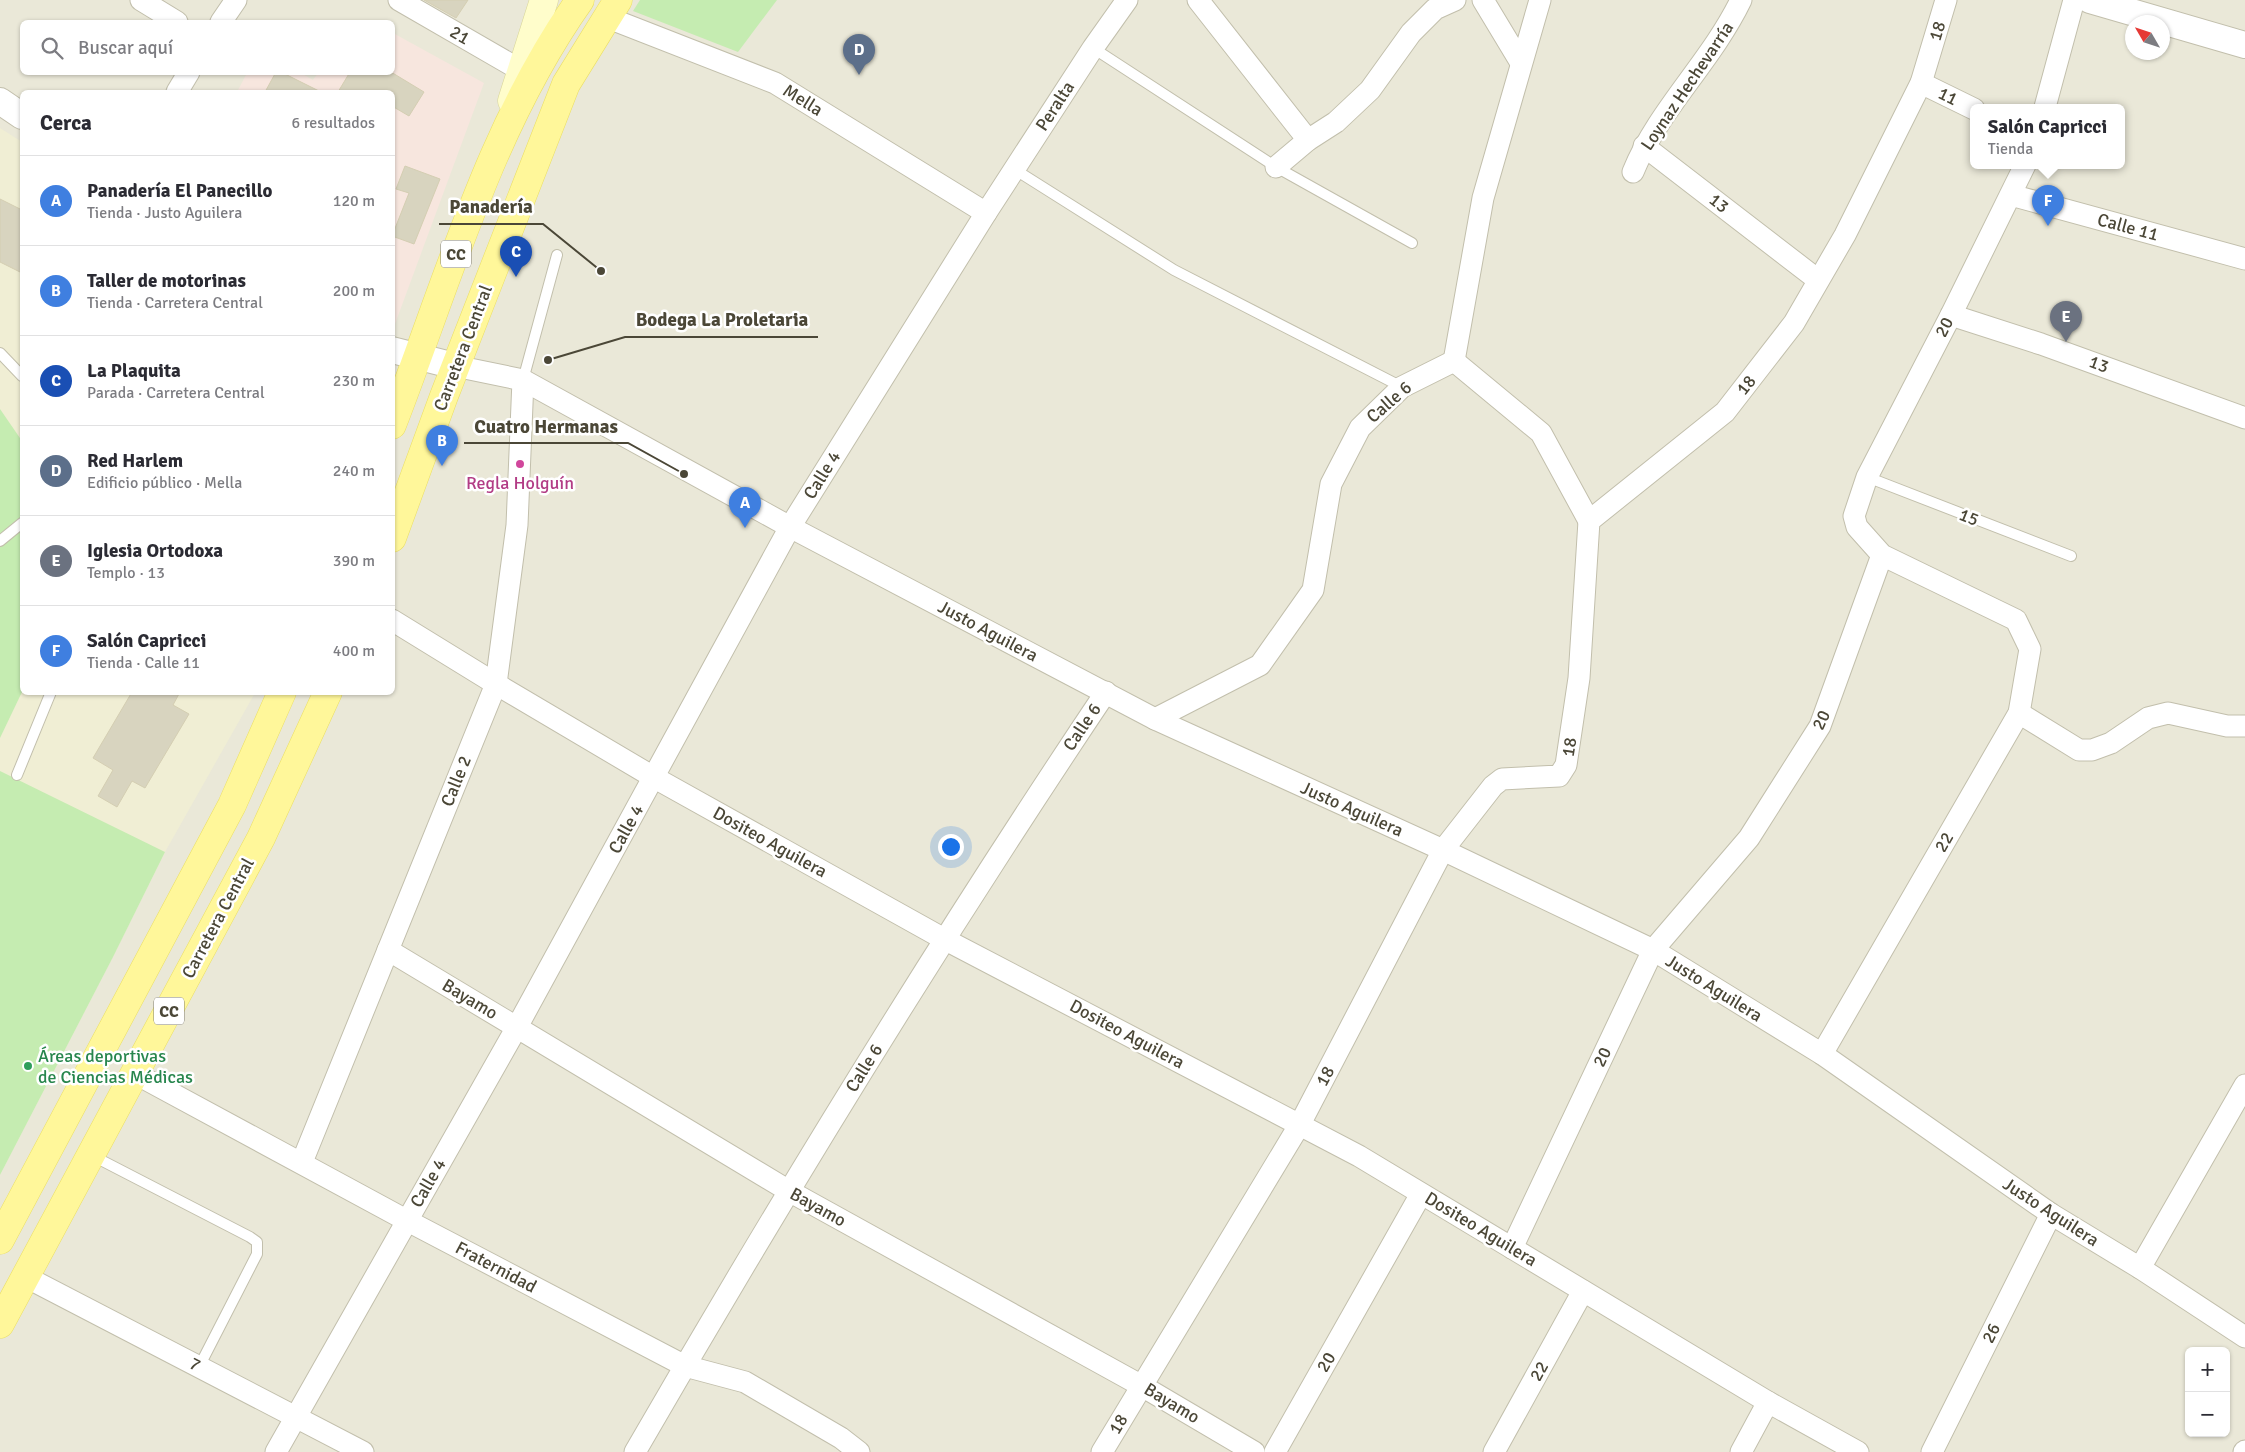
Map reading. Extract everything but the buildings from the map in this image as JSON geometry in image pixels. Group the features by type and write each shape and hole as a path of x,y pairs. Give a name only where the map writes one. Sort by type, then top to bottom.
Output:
{"main road":[{"path":"495,151 544,0"},
{"path":"566,84 578,1"},
{"name":"CC","path":"395,417 495,151 537,68 578,1"},
{"name":"Carretera Central","path":"395,530 456,366 566,84 612,8"},
{"name":"CC","path":"0,1240 232,805 281,695"},
{"name":"Carretera Central","path":"0,1324 136,1074 261,838 327,695"}],"street":[{"path":"142,0 173,20"},
{"path":"222,20 236,0"},
{"name":"21","path":"399,0 522,71"},
{"name":"Peralta","path":"986,213 1093,48 1127,0"},
{"path":"1198,0 1308,140"},
{"path":"1276,167 1308,140 1336,122 1370,90 1411,33 1435,9 1455,0"},
{"path":"1483,0 1521,63"},
{"path":"1540,0 1483,198 1454,361 1542,433 1589,522"},
{"name":"Loynaz Hechevarría","path":"1633,172 1644,146 1727,30 1741,0"},
{"name":"18","path":"1102,1452 1300,1124 1444,850 1493,786 1502,779 1559,776 1566,765 1579,678 1589,522 1725,412 1794,323 1845,235 1921,83 1946,0"},
{"path":"2046,104 2074,0"},
{"path":"2090,0 2245,45"},
{"name":"Mella","path":"612,8 775,83 986,213"},
{"path":"178,90 188,75"},
{"name":"11","path":"1921,83 1970,107"},
{"path":"0,101 20,115"},
{"name":"13","path":"1644,146 1818,280"},
{"name":"20","path":"1512,1248 1653,950 1748,838 1820,726 1882,555 1857,527 1854,516 1867,477 1951,315 2023,169"},
{"name":"Calle 11","path":"2011,195 2245,259"},
{"name":"Calle 4","path":"276,1452 406,1220 518,1028 790,527 986,213"},
{"name":"13","path":"1951,315 2041,344 2245,418"},
{"name":"Justo Aguilera","path":"395,351 523,380 790,527 1155,719 1444,850 1653,950 1822,1054 2051,1214 2140,1268 2245,1337"},
{"name":"Calle 6","path":"1155,719 1260,665 1313,590 1331,484 1360,428 1402,387 1454,361"},
{"name":"Calle 2","path":"302,1162 496,684 517,526 523,380"},
{"name":"22","path":"1822,1054 2019,713 2030,648 2016,620 1882,555"},
{"name":"Dositeo Aguilera","path":"395,622 655,778 944,939 1300,1124 1422,1194 1768,1402 1858,1452"},
{"name":"Calle 6","path":"636,1452 789,1191 944,939 1106,692"},
{"path":"2019,713 2079,750 2092,750 2111,743 2148,718 2168,713 2227,726 2245,726"},
{"name":"Bayamo","path":"388,950 789,1191 1142,1386 1254,1452"},
{"name":"Fraternidad","path":"136,1074 302,1162 406,1220 685,1366 745,1382 841,1438 859,1452"},
{"path":"2140,1268 2245,1085"},
{"name":"20","path":"1275,1452 1422,1194"},
{"name":"26","path":"1932,1452 2051,1214"},
{"name":"7","path":"26,1277 363,1452"},
{"name":"22","path":"1494,1452 1583,1291"},
{"path":"1741,1452 1768,1402"}],"lane":[{"path":"1093,48 1276,167 1412,243"},
{"path":"1014,169 1174,270 1402,387"},
{"path":"523,380 557,255"},
{"path":"0,353 20,374"},
{"name":"15","path":"1867,477 2071,556"},
{"path":"0,541 20,525"},
{"path":"17,775 50,695"},
{"path":"92,1155 257,1242 257,1254 199,1367"}],"shaded area":[{"path":"0,0 2245,0 2245,1452 0,1452"},
{"path":"395,34 484,83 395,324 395,90 238,90 246,75 304,75 313,80 317,75 395,75"},
{"path":"0,128 20,141 20,695 254,695 165,852 0,1175"}],"green space":[{"path":"640,0 777,0 738,52 633,11"},
{"path":"0,409 20,438 21,695 0,738"},
{"path":"0,771 165,852 0,1175"}],"place":[{"name":"Red Harlem","path":"859,75"},
{"name":"Salón Capricci","path":"2048,226"},
{"name":"Panadería","path":"601,271"},
{"name":"La Plaquita","path":"516,277"},
{"name":"Iglesia Ortodoxa","path":"2066,342"},
{"name":"Bodega La Proletaria","path":"548,360"},
{"name":"Regla Holguín","path":"520,464"},
{"name":"Taller de motorinas","path":"442,466"},
{"name":"Cuatro Hermanas","path":"684,474"},
{"name":"Panadería El Panecillo","path":"745,528"},
{"name":"Áreas deportivas de Ciencias Médicas","path":"28,1066"}]}
